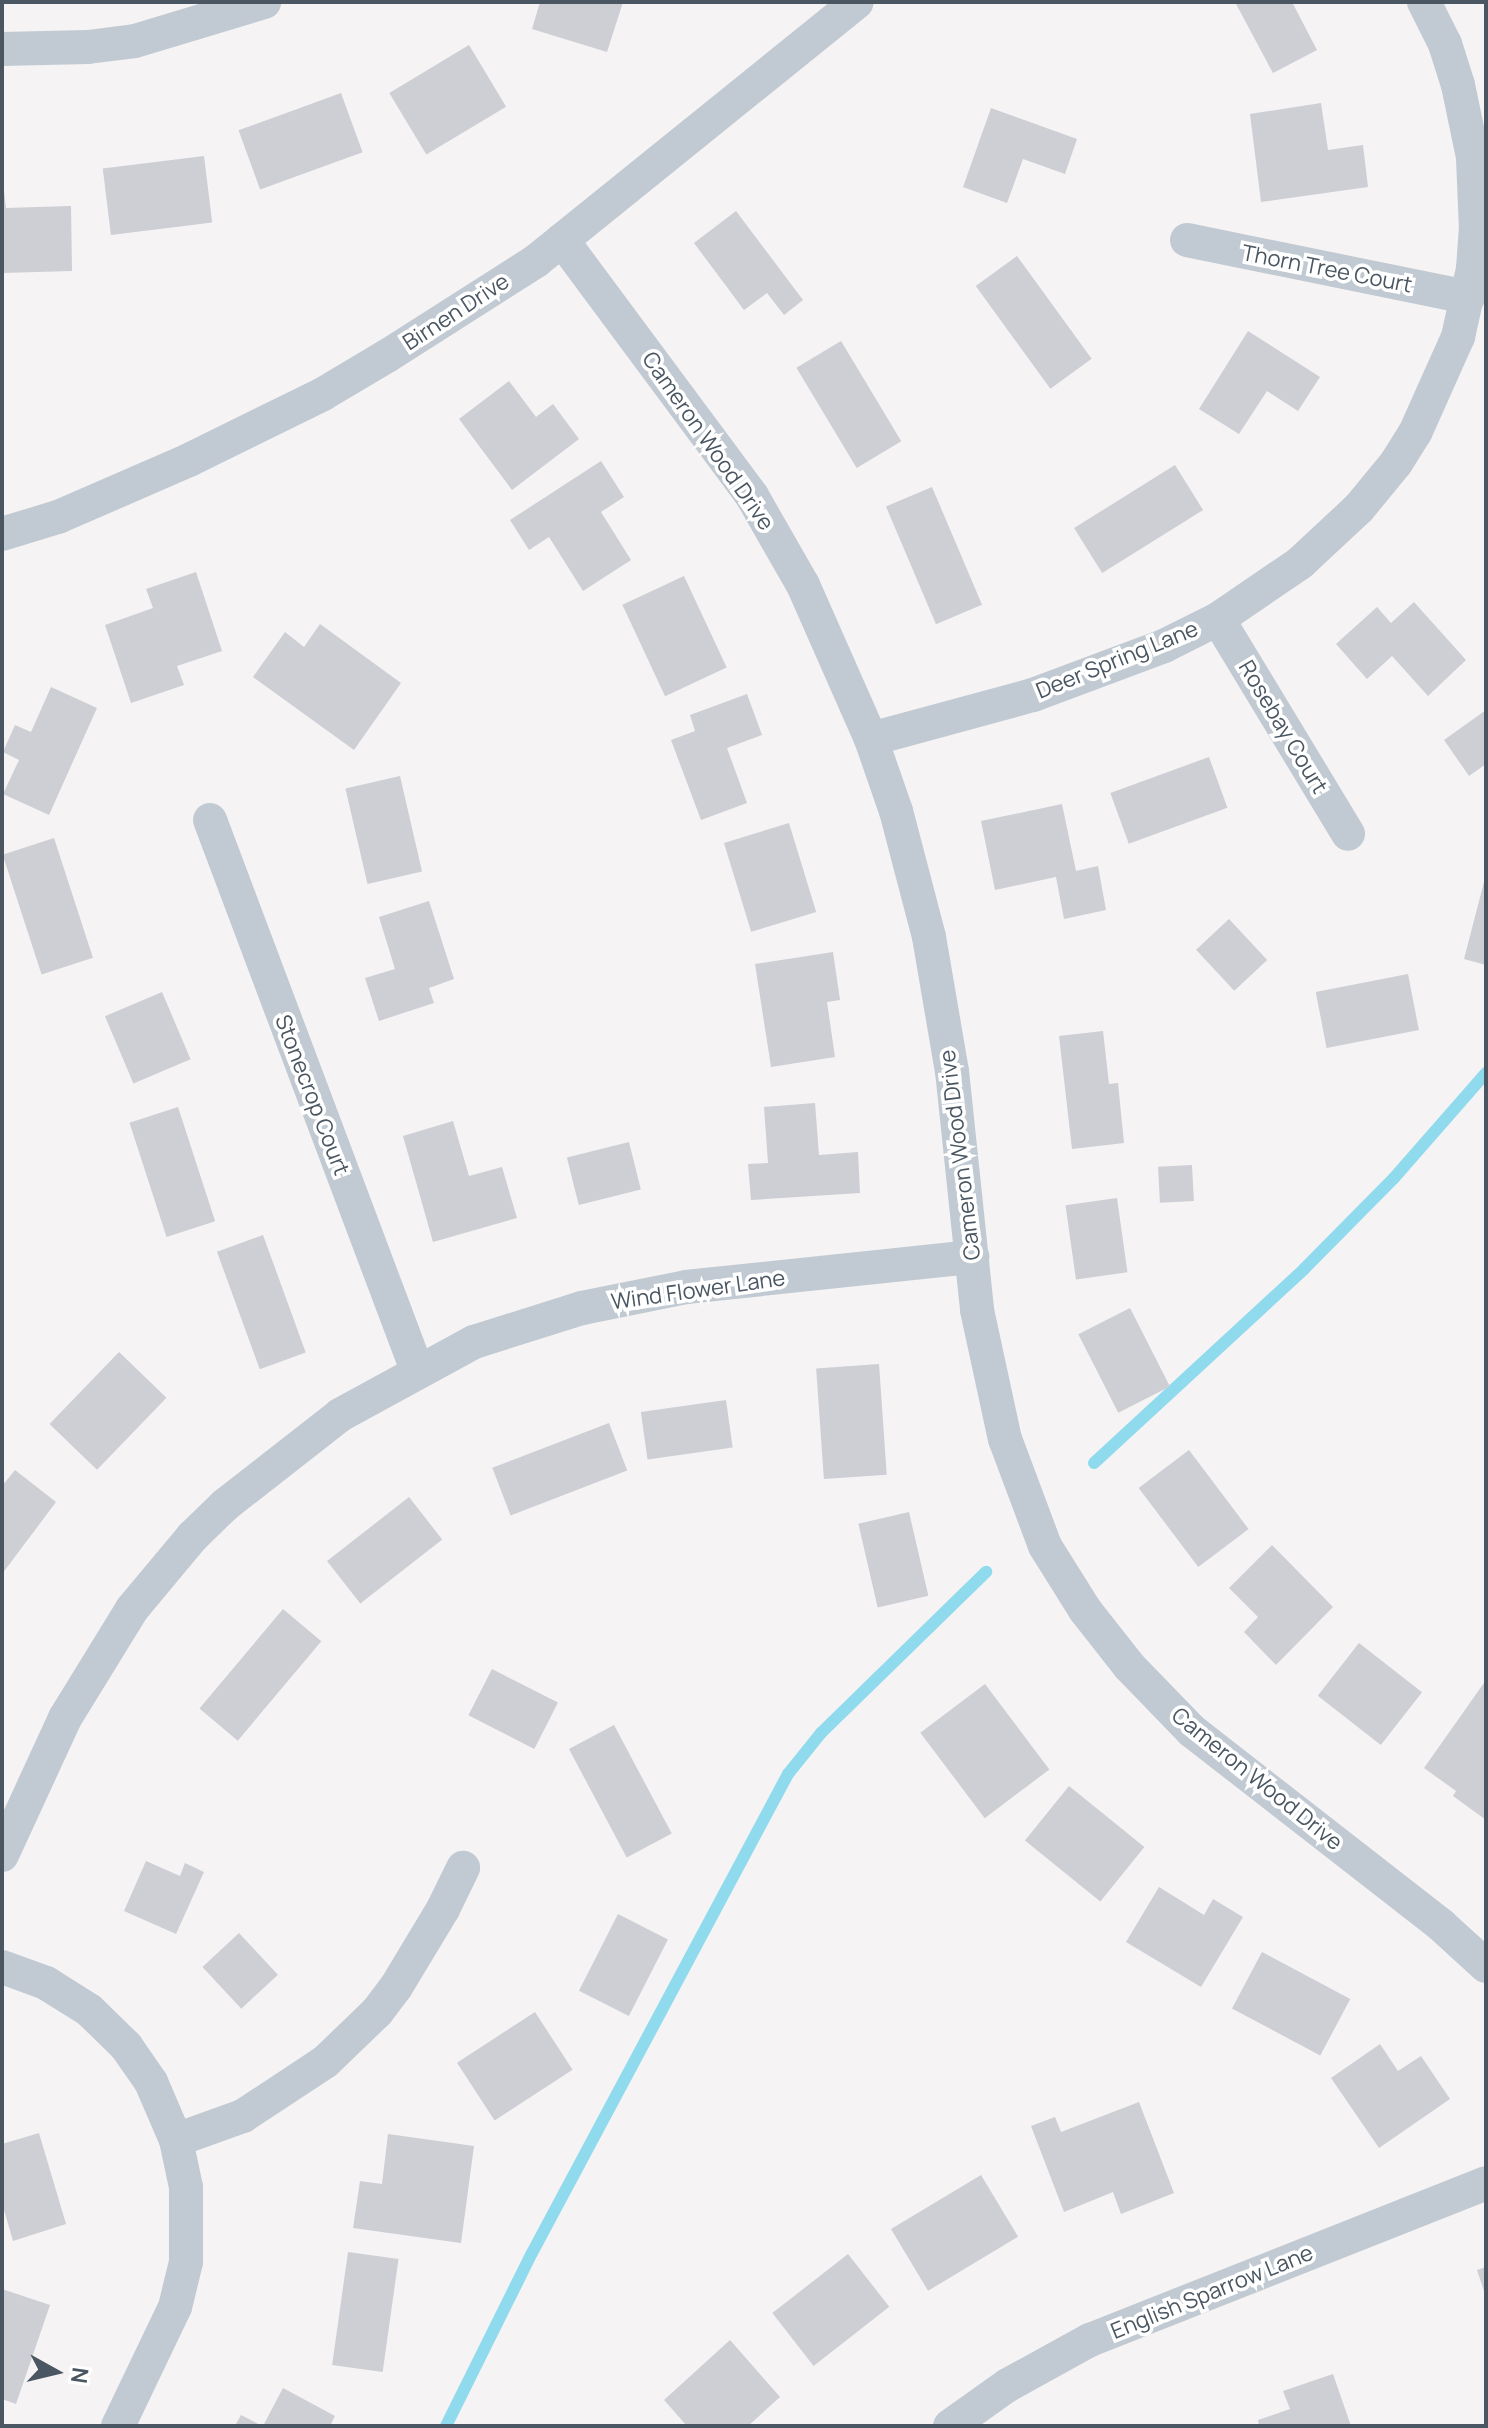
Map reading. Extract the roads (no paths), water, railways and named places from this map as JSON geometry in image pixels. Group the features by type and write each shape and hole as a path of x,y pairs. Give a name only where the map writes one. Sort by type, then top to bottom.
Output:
{"street":[{"path":"2,49 88,47 135,41 264,2"},
{"name":"Birnen Drive","path":"2,534 114,495 323,394 524,269 857,2"},
{"name":"Deer Spring Lane","path":"871,739 1033,695 1164,646 1218,619 1300,563 1359,508 1396,463 1446,370 1468,297 1476,230 1473,157 1458,85 1445,44 1424,2"},
{"name":"Cameron Wood Drive","path":"562,240 752,496 803,585 871,739 896,811 929,937 952,1071 977,1310 1016,1476 1045,1546 1085,1610 1129,1666 1192,1731 1441,1925 1486,1966"},
{"name":"Thorn Tree Court","path":"1187,240 1468,297"},
{"name":"Rosebay Court","path":"1218,619 1348,834"},
{"name":"Stonecrop Court","path":"210,820 417,1370"},
{"name":"Wind Flower Lane","path":"2,1855 58,1732 96,1662 132,1609 192,1537 261,1474 340,1415 417,1370 474,1342 582,1308 686,1287 972,1257"},
{"path":"176,2140 243,2116 297,2084 336,2052 377,2012 396,1987 443,1909 463,1868"},
{"path":"2,1967 46,1983 78,2004 126,2046 151,2082 176,2140 186,2187 186,2262 175,2307 118,2426"},
{"name":"English Sparrow Lane","path":"950,2426 1008,2385 1090,2340 1486,2183"}],"waterway":[{"path":"1094,1463 1304,1269 1394,1178 1486,1073"},
{"path":"446,2426 532,2253 788,1774 821,1733 986,1572"}]}
